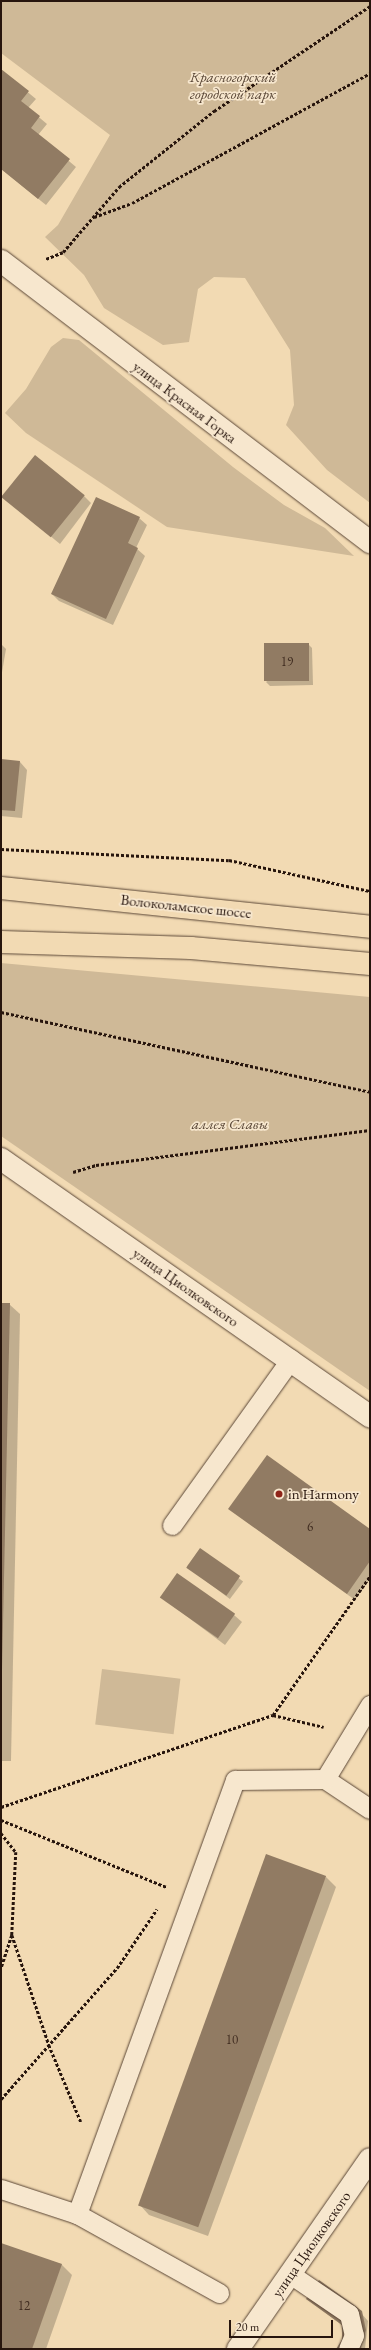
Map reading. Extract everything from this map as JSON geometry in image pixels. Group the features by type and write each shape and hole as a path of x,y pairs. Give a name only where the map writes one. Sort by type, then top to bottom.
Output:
{"main road":[{"name":"Волоколамское шоссе","path":"1,888 370,927"},
{"path":"1,942 191,948 370,964"}],"street":[{"name":"улица Красная Горка","path":"7,267 370,542"},
{"name":"улица Циолковского","path":"1,1159 291,1359 370,1416"},
{"name":"улица Циолковского","path":"238,2349 370,2159"}],"lane":[{"path":"172,1525 291,1359"},
{"path":"325,1779 370,1705"},
{"path":"76,2214 235,1780 325,1779 370,1809"},
{"path":"1,2189 76,2214 219,2293"},
{"path":"290,2274 349,2314 354,2335 348,2349"}],"path":[{"path":"7,267 63,252 119,187 214,111 370,6"},
{"path":"93,217 132,203 370,73"},
{"path":"1,849 229,860 370,891"},
{"path":"1,1012 370,1092"},
{"path":"66,1174 96,1166 370,1130"},
{"path":"273,1714 370,1576"},
{"path":"1,1807 273,1714 353,1734"},
{"path":"1,1820 171,1888 166,1895"},
{"path":"1,1833 16,1852 12,1935 1,1968"},
{"path":"1,2098 116,1968 158,1907"},
{"path":"12,1935 49,2045 96,2159"}],"green space":[{"name":"Красногорский городской парк","path":"1,1 370,1 370,503 327,470 286,425 294,405 290,350 245,278 214,277 198,289 189,342 163,345 104,308 84,275 45,237 58,225 110,135 1,53"},
{"path":"63,338 79,340 233,467 284,505 325,528 354,556 167,527 26,433 5,413 26,389 51,347"},
{"name":"аллея Славы","path":"1,963 370,997 370,1391 1,1136"},
{"path":"102,1669 180,1679 174,1734 95,1725"}],"building":[{"path":"1,69 29,91 21,101 40,116 31,128 70,159 38,199 1,169"},
{"path":"35,455 85,495 51,537 1,497"},
{"path":"96,497 140,517 128,543 138,548 106,619 51,594"},
{"path":"264,643 309,643 309,681 264,681"},
{"path":"1,759 20,761 15,811 1,810"},
{"path":"1,1303 10,1303 2,1670 1,1670"},
{"path":"267,1455 370,1529 370,1561 347,1594 228,1509"},
{"path":"200,1548 240,1576 226,1596 186,1568"},
{"path":"177,1573 235,1614 218,1638 160,1598"},
{"path":"266,1854 326,1876 198,2227 138,2205"},
{"path":"1,2243 62,2264 32,2349 1,2349"},
{"path":"319,2280 362,2311 366,2330 360,2349 336,2349 342,2340 342,2325 306,2299"}],"place":[{"name":"in Harmony","path":"279,1494"}]}
